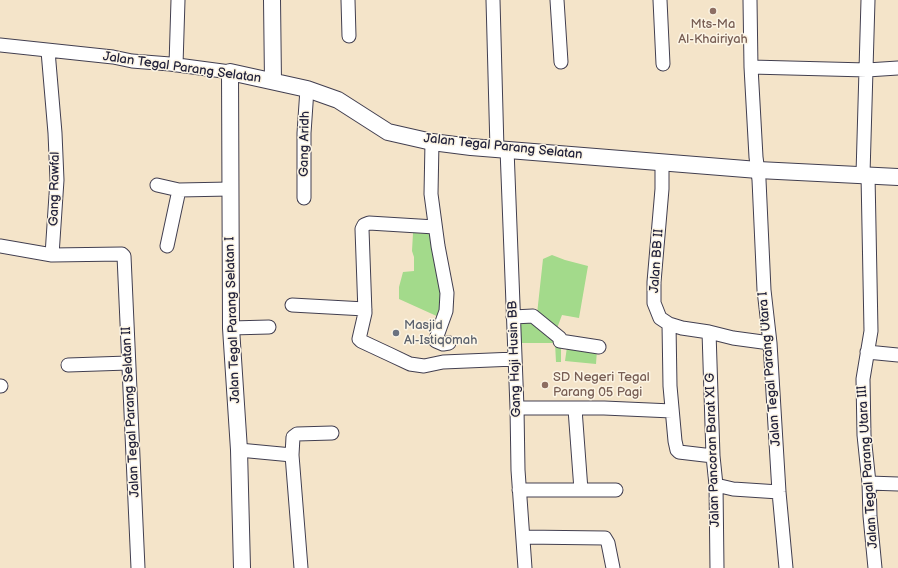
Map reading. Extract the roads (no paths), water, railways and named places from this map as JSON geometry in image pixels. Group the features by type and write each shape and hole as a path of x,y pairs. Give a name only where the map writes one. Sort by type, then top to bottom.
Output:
{"street":[{"path":"176,64 178,0"},
{"path":"272,0 273,81"},
{"path":"348,0 349,36"},
{"name":"Gang Haji Husin BB","path":"493,0 513,317 519,490 525,568"},
{"path":"557,0 561,62"},
{"path":"660,0 663,64"},
{"name":"Jalan Tegal Parang Utara I","path":"750,0 751,67 764,290 770,343 778,492 786,568"},
{"name":"Jalan Tegal Parang Utara III","path":"868,0 865,174 871,332 863,379 864,434 875,568"},
{"name":"Jalan Tegal Parang Selatan","path":"0,45 113,57 132,61 176,64 230,72 273,81 307,89 338,100 388,132 432,142 758,170 865,174 898,177"},
{"name":"Gang Rawfal","path":"48,51 57,180 52,255"},
{"path":"751,67 866,70 898,68"},
{"name":"Jalan Tegal Parang Selatan I","path":"230,72 230,328 239,450 242,568"},
{"name":"Gang Aridh","path":"304,198 304,133 307,89"},
{"path":"432,142 431,194 435,227 447,293 446,311 436,341 443,344 449,343"},
{"name":"Jalan BB II","path":"662,162 662,189 654,282 654,303 660,318 669,324"},
{"path":"157,185 179,190 230,190"},
{"path":"167,246 179,190"},
{"path":"435,227 369,223 364,225 362,229 365,309 359,339 410,364 424,366 443,362 514,359"},
{"path":"0,246 52,255"},
{"name":"Jalan Tegal Parang Selatan II","path":"52,255 122,254 124,256 138,568"},
{"path":"292,305 365,309"},
{"path":"513,317 533,316 560,338 560,341 599,347"},
{"path":"713,456 679,452 677,450 670,386 669,324 733,338 770,343"},
{"path":"230,328 269,327"},
{"name":"Jalan Pancoran Barat XI G","path":"709,332 713,456 716,485 717,568"},
{"path":"867,352 898,355"},
{"path":"68,365 128,363"},
{"path":"517,408 672,411"},
{"path":"575,409 581,490"},
{"path":"301,568 292,455 293,437 295,435 332,433"},
{"path":"239,450 292,455"},
{"path":"869,483 898,484"},
{"path":"716,485 733,489 778,492"},
{"path":"519,490 616,490"},
{"path":"523,537 605,538 608,543 613,568"}],"place":[{"name":"Mts-Ma Al-Khairiyah","path":"713,11"},
{"name":"Masjid Al-Istiqomah","path":"396,333"},
{"name":"SD Negeri Tegal Parang 05 Pagi","path":"545,385"}]}
